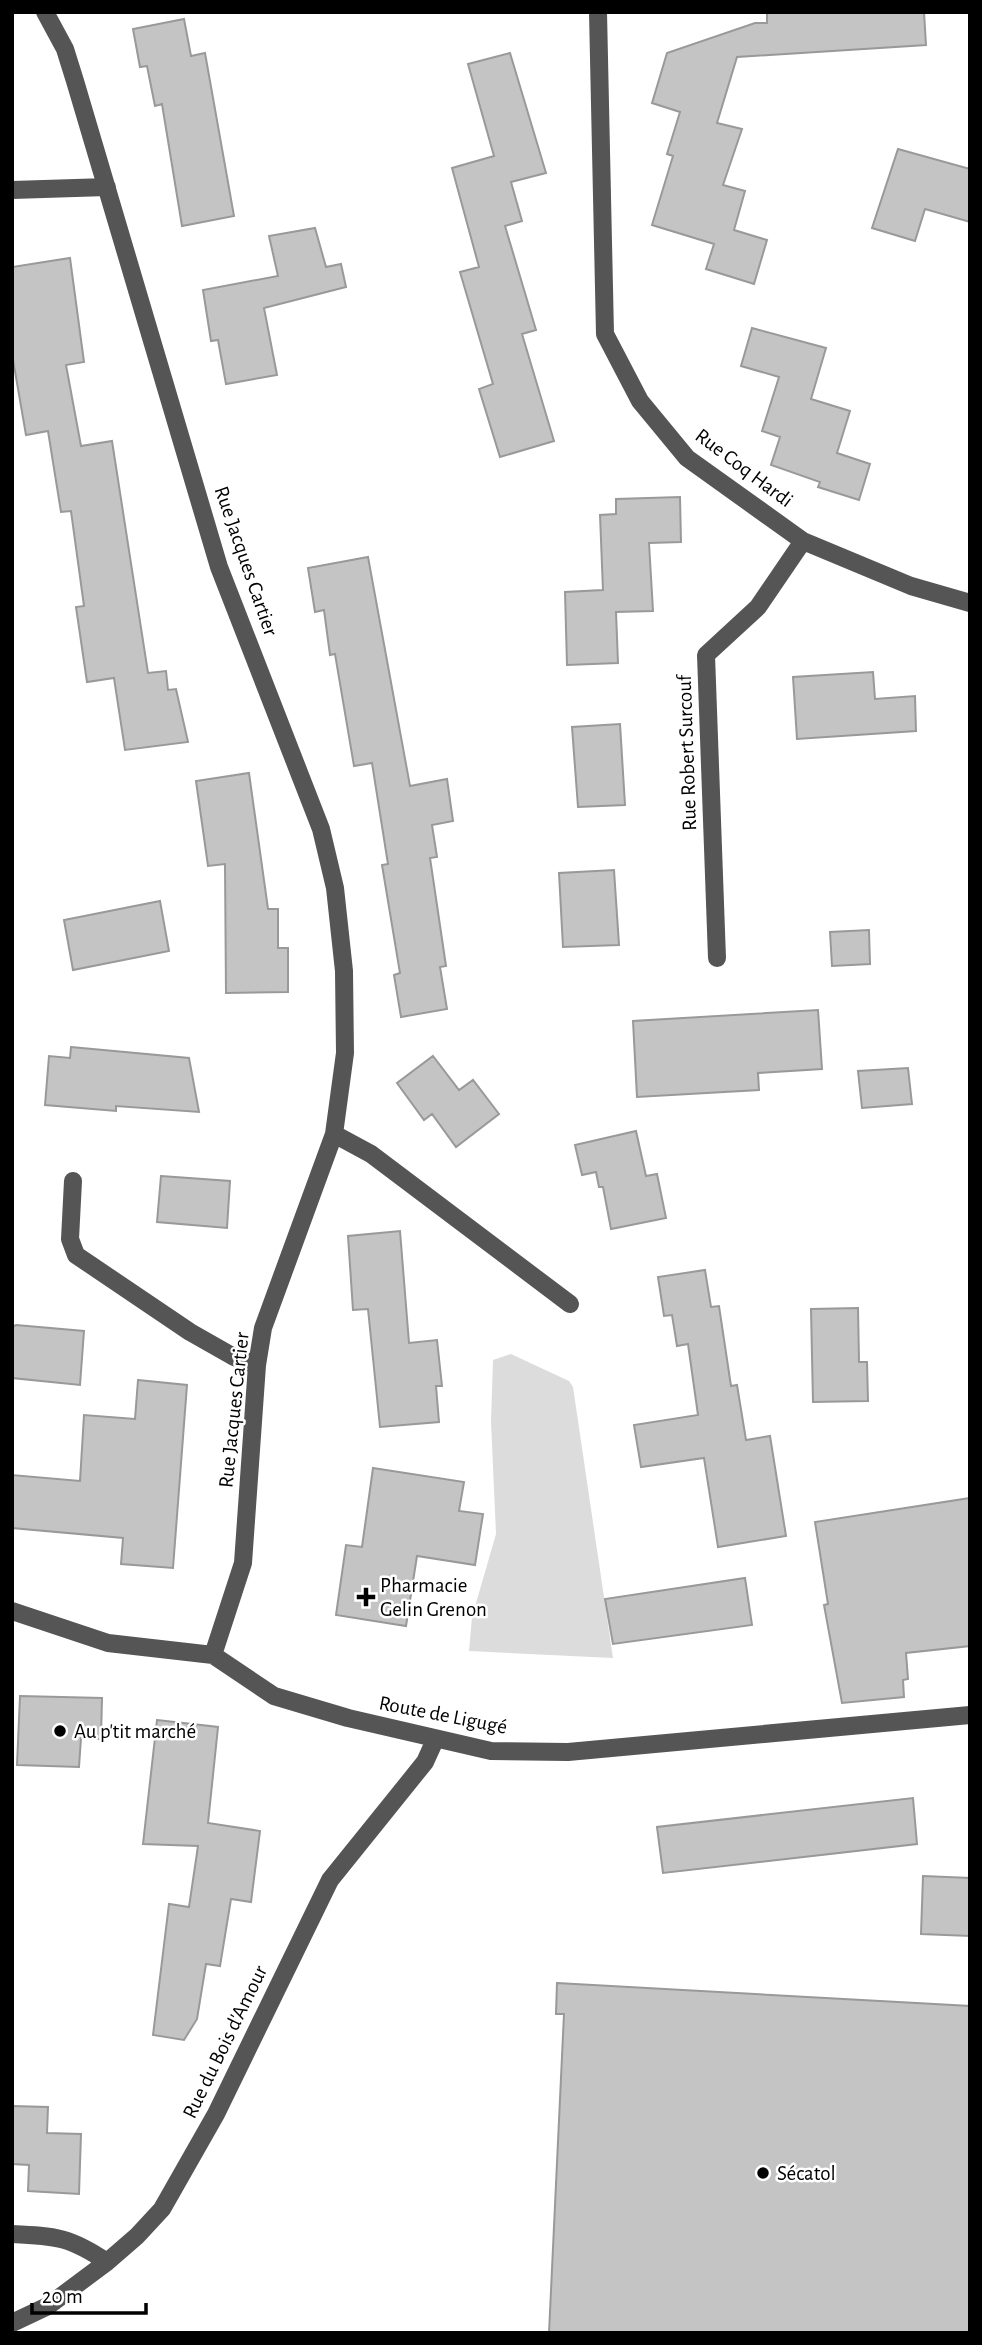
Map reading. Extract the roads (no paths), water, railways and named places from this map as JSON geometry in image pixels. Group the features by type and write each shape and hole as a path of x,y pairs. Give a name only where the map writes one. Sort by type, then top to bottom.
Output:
{"street":[{"name":"Rue Jacques Cartier","path":"45,12 65,49 219,567 304,783 329,862 344,971 345,1053 334,1134 263,1328 257,1365 243,1563 213,1656"},
{"name":"Rue Coq Hardi","path":"598,12 604,334 640,401 687,458 803,541 911,586 970,603"},
{"path":"12,190 107,187"},
{"name":"Rue Robert Surcouf","path":"717,958 706,655 758,607 803,541"},
{"path":"334,1134 371,1154 570,1304"},
{"path":"73,1181 70,1239 76,1255 190,1332 234,1357 257,1365"},
{"name":"Route de Ligugé","path":"12,1611 108,1643 213,1656 274,1696 435,1740 491,1751 568,1752 970,1715"},
{"name":"Rue du Bois d'Amour","path":"12,2323 48,2306 107,2262 162,2209 188,2169 330,1880 425,1762 435,1740"},
{"path":"12,2234 58,2236 84,2246 107,2262"}],"place":[{"name":"Pharmacie Gelin Grenon","path":"366,1597"},
{"name":"Au p'tit marché","path":"60,1731"},
{"name":"Sécatol","path":"763,2173"}]}
